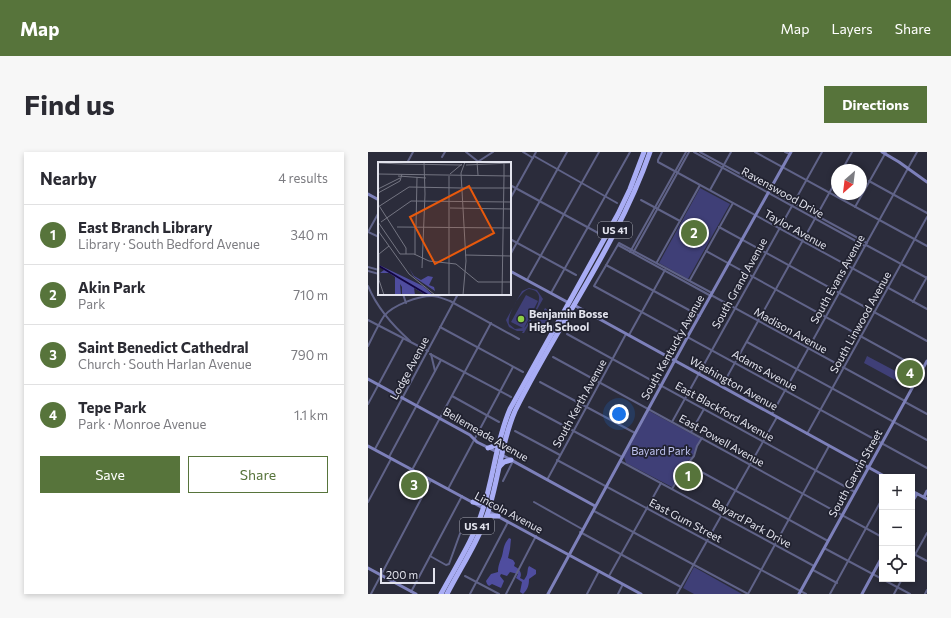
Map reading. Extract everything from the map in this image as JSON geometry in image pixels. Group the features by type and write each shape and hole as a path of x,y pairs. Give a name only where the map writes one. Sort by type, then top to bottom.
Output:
{"highway":[{"name":"US 41","path":"600,253 644,152"},
{"name":"US 41","path":"447,594 485,521 487,496 499,454 512,418 533,374 571,304 630,202 650,152"},
{"name":"US 41","path":"441,594 486,509 499,468 499,442 510,409 533,374"},
{"path":"488,448 499,442"},
{"path":"499,468 504,462 512,460"},
{"path":"473,502 480,503 487,496"},
{"path":"485,521 490,516 498,516"}],"street":[{"path":"408,162 413,152"},
{"path":"442,157 445,152"},
{"path":"466,152 478,162 492,152"},
{"path":"523,152 617,203"},
{"path":"511,197 536,152"},
{"path":"511,253 567,152"},
{"path":"527,280 599,152"},
{"path":"551,293 630,152"},
{"name":"Taylor Avenue","path":"662,152 658,161 676,172 927,309"},
{"path":"631,250 656,208 686,152"},
{"path":"676,172 689,152"},
{"name":"Ravenswood Drive","path":"694,152 723,166"},
{"name":"Ravenswood Drive","path":"700,152 769,192 927,277"},
{"path":"710,190 731,152"},
{"path":"755,152 927,246"},
{"path":"785,152 790,153"},
{"name":"South Grand Avenue","path":"672,422 765,252 822,152"},
{"path":"845,164 852,152"},
{"name":"South Evans Avenue","path":"772,414 917,152"},
{"name":"South Kentucky Avenue","path":"548,594 581,530 790,153"},
{"path":"855,207 884,153 927,182"},
{"path":"869,181 927,213"},
{"path":"656,264 700,185"},
{"path":"511,186 600,234"},
{"path":"722,386 830,193"},
{"path":"368,194 378,199"},
{"path":"641,200 680,221"},
{"path":"689,282 733,203"},
{"path":"634,252 656,208"},
{"path":"378,214 368,232 378,237"},
{"name":"South Linwood Avenue","path":"807,434 927,217"},
{"path":"719,227 927,341"},
{"path":"511,240 576,275"},
{"name":"Madison Avenue","path":"606,265 619,244 927,414"},
{"path":"706,251 775,290 927,371"},
{"path":"606,265 700,316"},
{"name":"Adams Avenue","path":"606,265 594,286 688,336 785,391 927,468"},
{"path":"368,267 378,270"},
{"name":"South Kerth Avenue","path":"547,480 613,358 642,312 665,269"},
{"path":"368,271 378,274"},
{"name":"Washington Avenue","path":"511,272 880,474"},
{"path":"913,302 927,277"},
{"path":"368,286 377,304 385,315 412,343"},
{"path":"403,295 406,302"},
{"name":"Lodge Avenue","path":"375,450 457,295"},
{"path":"368,346 385,315 406,302 421,297 432,296 453,303 519,338"},
{"path":"368,320 428,351 435,371"},
{"path":"412,470 491,324"},
{"path":"440,327 523,372"},
{"name":"East Blackford Avenue","path":"567,334 854,492"},
{"path":"368,404 403,338"},
{"path":"747,342 927,440"},
{"path":"430,354 511,397"},
{"name":"East Powell Avenue","path":"553,357 879,536"},
{"path":"368,502 441,360"},
{"name":"South Garvin Street","path":"800,592 927,361"},
{"path":"448,488 513,367"},
{"name":"Bellemeade Avenue","path":"368,379 470,435 477,442 595,506"},
{"path":"540,382 635,433"},
{"path":"452,396 498,422"},
{"name":"Bayard Park Drive","path":"529,407 661,483 775,545 837,583"},
{"path":"691,432 704,409"},
{"path":"677,594 777,417"},
{"path":"515,431 560,455"},
{"path":"672,489 687,464 694,456 697,446 702,438"},
{"path":"368,451 369,446"},
{"name":"Lincoln Avenue","path":"369,446 641,594"},
{"path":"592,510 748,594 829,446"},
{"path":"503,481 512,460"},
{"name":"East Gum Street","path":"558,460 806,594"},
{"path":"687,464 828,541"},
{"path":"371,594 432,480"},
{"path":"609,576 661,483"},
{"path":"915,497 917,494 925,498 927,491"},
{"path":"412,592 462,496"},
{"path":"534,502 621,555 681,587"},
{"path":"830,594 879,505"},
{"path":"470,594 508,522"},
{"path":"430,556 448,565 462,528"},
{"path":"927,533 915,555 927,562"},
{"path":"506,594 536,536"},
{"path":"824,548 910,594"},
{"path":"862,594 879,563"},
{"path":"368,568 416,594"},
{"path":"586,594 598,571"},
{"path":"465,576 499,594"},
{"path":"894,594 900,582"},
{"path":"618,594 623,584"},
{"path":"925,594 927,590"}],"green space":[{"path":"700,188 730,204 688,279 659,263"},
{"path":"529,288 537,290 543,299 524,333 522,333 523,331 517,331 509,327 506,320 512,310 509,324 515,329 523,328 511,322 526,295 538,301 524,328 538,305 539,295 535,291 529,289 522,294 515,304 522,291"},
{"path":"545,308 552,313 542,331 534,327"},
{"path":"867,356 901,374 906,364 920,371 910,388 864,363"},
{"name":"Bayard Park","path":"649,411 701,439 693,456 686,463 672,487 626,463 624,457"},
{"path":"694,567 742,594 694,594 683,588"}],"shaded area":[{"path":"509,538 511,539 508,558 513,560 515,563 514,566 520,570 520,578 524,580 529,566 536,570 536,574 529,579 528,587 523,594 520,592 522,582 516,578 518,574 510,572 507,576 501,574 500,576 504,581 501,588 492,584 489,586 486,581 491,574 498,572 504,547"}],"place":[{"name":"Akin Park","path":"694,233"},
{"name":"Benjamin Bosse High School","path":"521,319"},
{"name":"Tepe Park","path":"910,373"},
{"name":"East Branch Library","path":"688,476"},
{"name":"Saint Benedict Cathedral","path":"414,485"}]}
